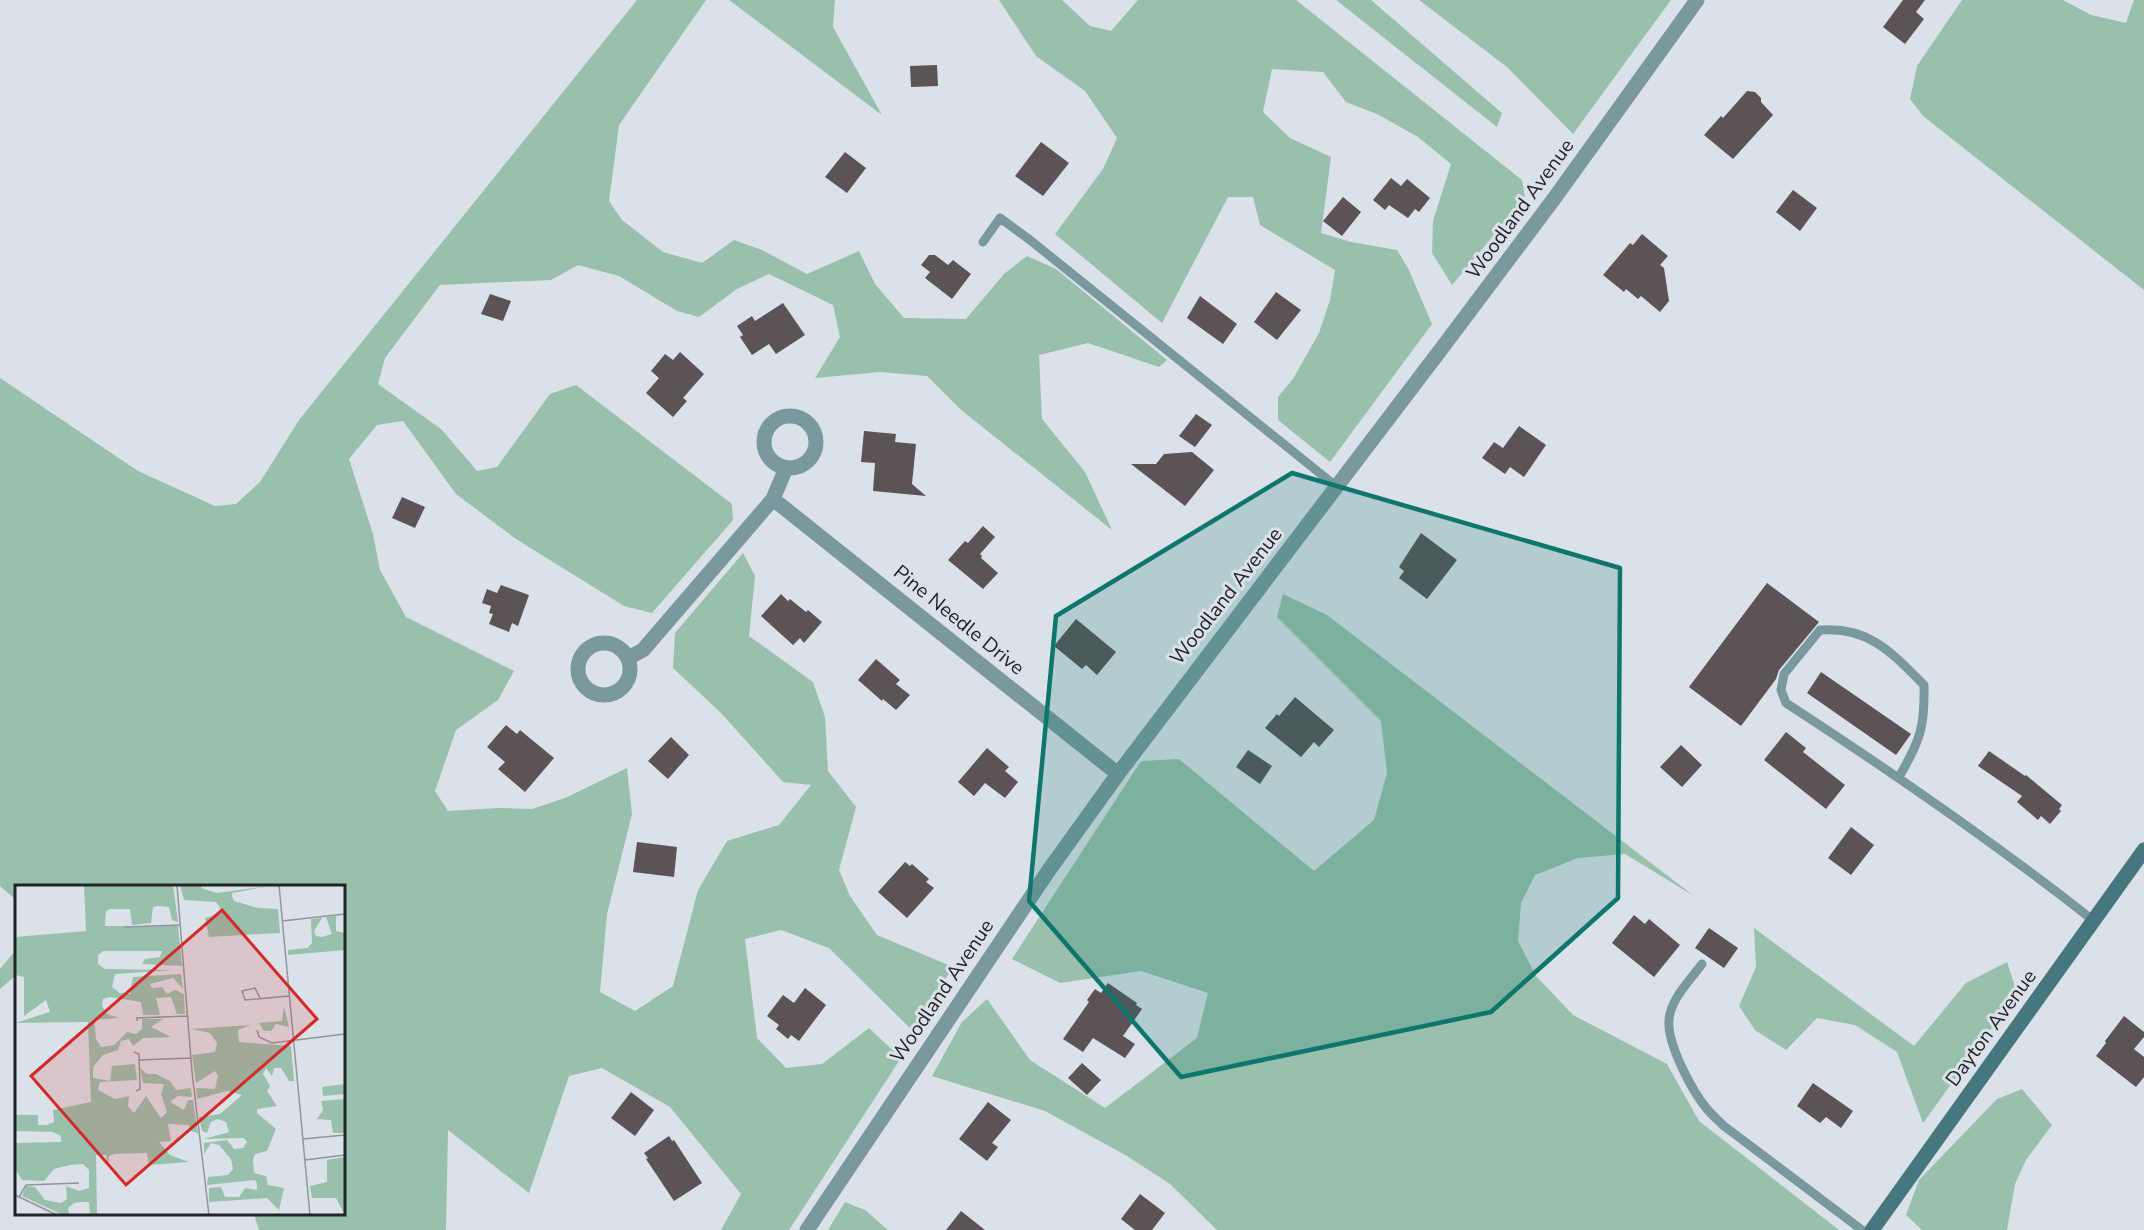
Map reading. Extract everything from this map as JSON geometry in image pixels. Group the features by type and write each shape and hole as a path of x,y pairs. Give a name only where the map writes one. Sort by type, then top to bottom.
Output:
{"street":[{"name":"Woodland Avenue","path":"807,1230 1049,870 1118,774 1556,196 1698,0"},
{"path":"628,658 643,650 773,499 786,468"},
{"name":"Pine Needle Drive","path":"773,499 1118,774"},
{"name":"Dayton Avenue","path":"1872,1230 2144,850"}],"lane":[{"path":"983,242 1000,218 1337,487"},
{"path":"1899,777 1917,746 1925,712 1923,685 1884,646 1858,633 1836,629 1820,630 1784,674 1781,690 1786,703 1899,777 2039,878 2094,921"},
{"path":"1702,964 1674,1003 1669,1020 1672,1043 1692,1086 1706,1109 1724,1126 1862,1230"}],"highlighted area":[{"path":"1292,473 1620,568 1618,898 1491,1012 1181,1077 1029,901 1056,616"}],"green space":[{"path":"637,0 706,0 619,125 609,201 622,220 663,252 702,263 734,240 762,250 807,274 859,251 875,284 904,318 966,319 1004,274 1027,256 1056,269 1167,360 1159,367 1088,343 1039,355 1042,419 1085,472 1112,530 960,409 927,376 880,372 815,378 840,337 833,305 769,274 737,289 699,317 677,311 619,276 578,265 551,280 440,285 385,358 378,384 441,429 477,471 497,467 550,394 576,385 732,504 733,520 652,613 624,606 516,539 456,494 403,421 377,425 349,459 373,534 380,570 406,617 514,671 498,700 456,730 435,791 448,811 532,809 565,798 627,768 632,814 607,914 600,992 635,1011 673,986 698,890 727,841 779,825 811,785 783,782 721,713 673,668 675,633 743,553 755,576 749,636 813,682 825,717 828,771 856,807 839,870 850,896 877,935 953,967 913,1031 829,948 781,930 745,939 757,1038 786,1068 822,1064 869,1028 901,1058 789,1230 721,1230 741,1194 670,1107 602,1068 569,1076 529,1193 448,1130 446,1230 259,1230 254,1215 345,1215 345,885 15,885 15,899 0,886 0,378 138,471 215,506 236,504 260,482 299,420"},
{"path":"729,0 835,0 833,27 882,115"},
{"path":"999,0 1062,0 1090,26 1111,31 1138,0 1296,0 1522,180 1525,198 1452,285 1432,253 1433,221 1451,164 1418,137 1377,114 1346,102 1323,72 1272,69 1263,112 1290,138 1331,157 1321,233 1351,242 1397,250 1408,268 1432,324 1330,462 1278,420 1278,397 1293,379 1319,333 1330,300 1335,270 1260,225 1253,197 1228,197 1162,323 1055,234 1103,169 1117,138 1085,91 1036,56"},
{"path":"1336,0 1371,0 1502,113 1497,127"},
{"path":"1419,0 1671,0 1573,134 1507,67"},
{"path":"1962,0 2063,0 2091,15 2126,23 2134,0 2144,0 2144,290 1923,116 1910,99 1917,66"},
{"path":"1283,594 1327,615 1694,896 1625,854 1578,858 1535,875 1521,903 1518,941 1536,976 1573,1015 1667,1064 1699,1121 1839,1230 1217,1230 1170,1184 1127,1156 1045,1111 932,1076 962,1022 987,999 1030,1060 1105,1108 1197,1038 1208,993 1141,971 1060,983 1012,959 1141,761 1179,759 1314,871 1374,820 1387,773 1381,721 1277,617"},
{"path":"1754,928 1914,1046 1966,983 2007,962 2017,993 1923,1123 1897,1052 1855,1025 1817,1018 1786,1050 1755,1030 1739,1006 1756,967"},
{"path":"15,951 15,976 0,989 0,969"},
{"path":"2022,1089 2052,1125 2026,1160 2015,1184 2007,1230 1922,1230 1906,1215 1919,1180 1997,1099"},
{"path":"845,1202 865,1210 888,1230 828,1230"}],"building":[{"path":"1903,0 1925,0 1916,12 1924,19 1905,44 1883,27"},
{"path":"937,65 938,86 911,87 910,66"},
{"path":"1747,91 1755,92 1773,115 1733,159 1704,135"},
{"path":"1041,142 1069,163 1043,196 1015,176"},
{"path":"845,152 866,168 847,193 825,177"},
{"path":"1391,178 1401,186 1407,179 1430,198 1419,212 1415,209 1408,218 1389,205 1385,210 1373,200"},
{"path":"1793,190 1817,208 1800,231 1776,212"},
{"path":"1343,197 1361,212 1342,236 1323,221"},
{"path":"1642,234 1668,256 1660,265 1664,268 1669,301 1660,312 1641,296 1638,299 1626,289 1624,292 1603,275 1630,243 1633,245"},
{"path":"929,255 935,255 948,265 953,260 971,274 952,299 925,278 930,272 921,265"},
{"path":"1276,292 1301,310 1277,340 1254,322"},
{"path":"490,294 511,301 503,321 481,314"},
{"path":"1200,296 1237,324 1223,344 1187,318"},
{"path":"783,303 805,335 776,354 769,344 752,355 740,337 743,335 737,326 752,316 755,321"},
{"path":"680,352 704,374 683,398 687,401 673,417 646,393 659,378 651,371 665,354 673,360"},
{"path":"1196,414 1212,425 1195,447 1179,436"},
{"path":"1519,426 1546,445 1524,477 1510,467 1505,474 1482,458 1494,442 1503,448"},
{"path":"864,431 896,434 895,442 916,444 912,484 926,496 873,491 875,463 861,462"},
{"path":"1192,452 1214,470 1185,506 1131,464 1156,464 1164,454"},
{"path":"402,497 425,507 415,528 392,518"},
{"path":"983,526 995,537 980,554 981,558 998,573 983,589 948,560"},
{"path":"1421,533 1457,560 1427,599 1399,578 1404,571 1399,567"},
{"path":"1767,583 1819,622 1779,670 1776,679 1741,726 1689,687"},
{"path":"501,585 529,595 518,626 512,623 509,632 489,624 493,614 489,613 491,606 482,603 487,589 497,593"},
{"path":"781,594 806,612 808,610 822,622 804,643 800,638 793,645 761,616"},
{"path":"1076,619 1116,652 1097,675 1086,665 1082,669 1054,646"},
{"path":"876,659 900,680 896,684 910,695 896,710 858,680"},
{"path":"1821,672 1911,734 1896,755 1807,693"},
{"path":"1295,697 1334,730 1319,747 1314,742 1301,757 1265,728"},
{"path":"506,725 517,734 520,730 554,758 525,792 498,769 505,762 487,747"},
{"path":"1786,732 1806,748 1803,752 1845,785 1826,809 1764,760"},
{"path":"671,737 689,755 668,779 648,761"},
{"path":"1681,745 1702,765 1682,787 1660,767"},
{"path":"987,748 1009,767 1005,771 1018,782 1005,798 985,783 974,796 958,782"},
{"path":"1248,750 1272,766 1260,784 1236,767"},
{"path":"1989,751 2026,775 2062,805 2059,809 2061,811 2050,824 2041,816 2038,820 2017,802 2022,796 1978,766"},
{"path":"1851,827 1874,845 1851,875 1828,858"},
{"path":"637,842 677,847 674,877 633,872"},
{"path":"905,862 910,866 912,864 929,879 926,882 934,888 907,918 878,892"},
{"path":"1634,915 1645,924 1649,919 1680,945 1654,977 1612,943"},
{"path":"1709,928 1738,948 1724,968 1695,948"},
{"path":"1108,983 1142,1009 1123,1036 1135,1044 1125,1058 1093,1038 1083,1052 1063,1039 1089,1002 1087,1000 1095,989 1101,993"},
{"path":"805,988 826,1005 799,1041 791,1035 788,1039 776,1029 779,1025 767,1016 783,995 794,1003"},
{"path":"2124,1016 2144,1032 2144,1037 2134,1049 2144,1057 2144,1077 2136,1087 2096,1056"},
{"path":"1082,1063 1101,1080 1087,1095 1068,1078"},
{"path":"1813,1083 1853,1111 1841,1128 1826,1117 1820,1123 1797,1106"},
{"path":"631,1092 654,1110 635,1136 611,1118"},
{"path":"988,1102 1011,1120 992,1143 998,1147 987,1161 959,1139"},
{"path":"669,1136 702,1183 674,1201 644,1153"},
{"path":"1140,1194 1165,1213 1152,1230 1135,1230 1121,1219"},
{"path":"961,1211 985,1230 946,1230"}]}
